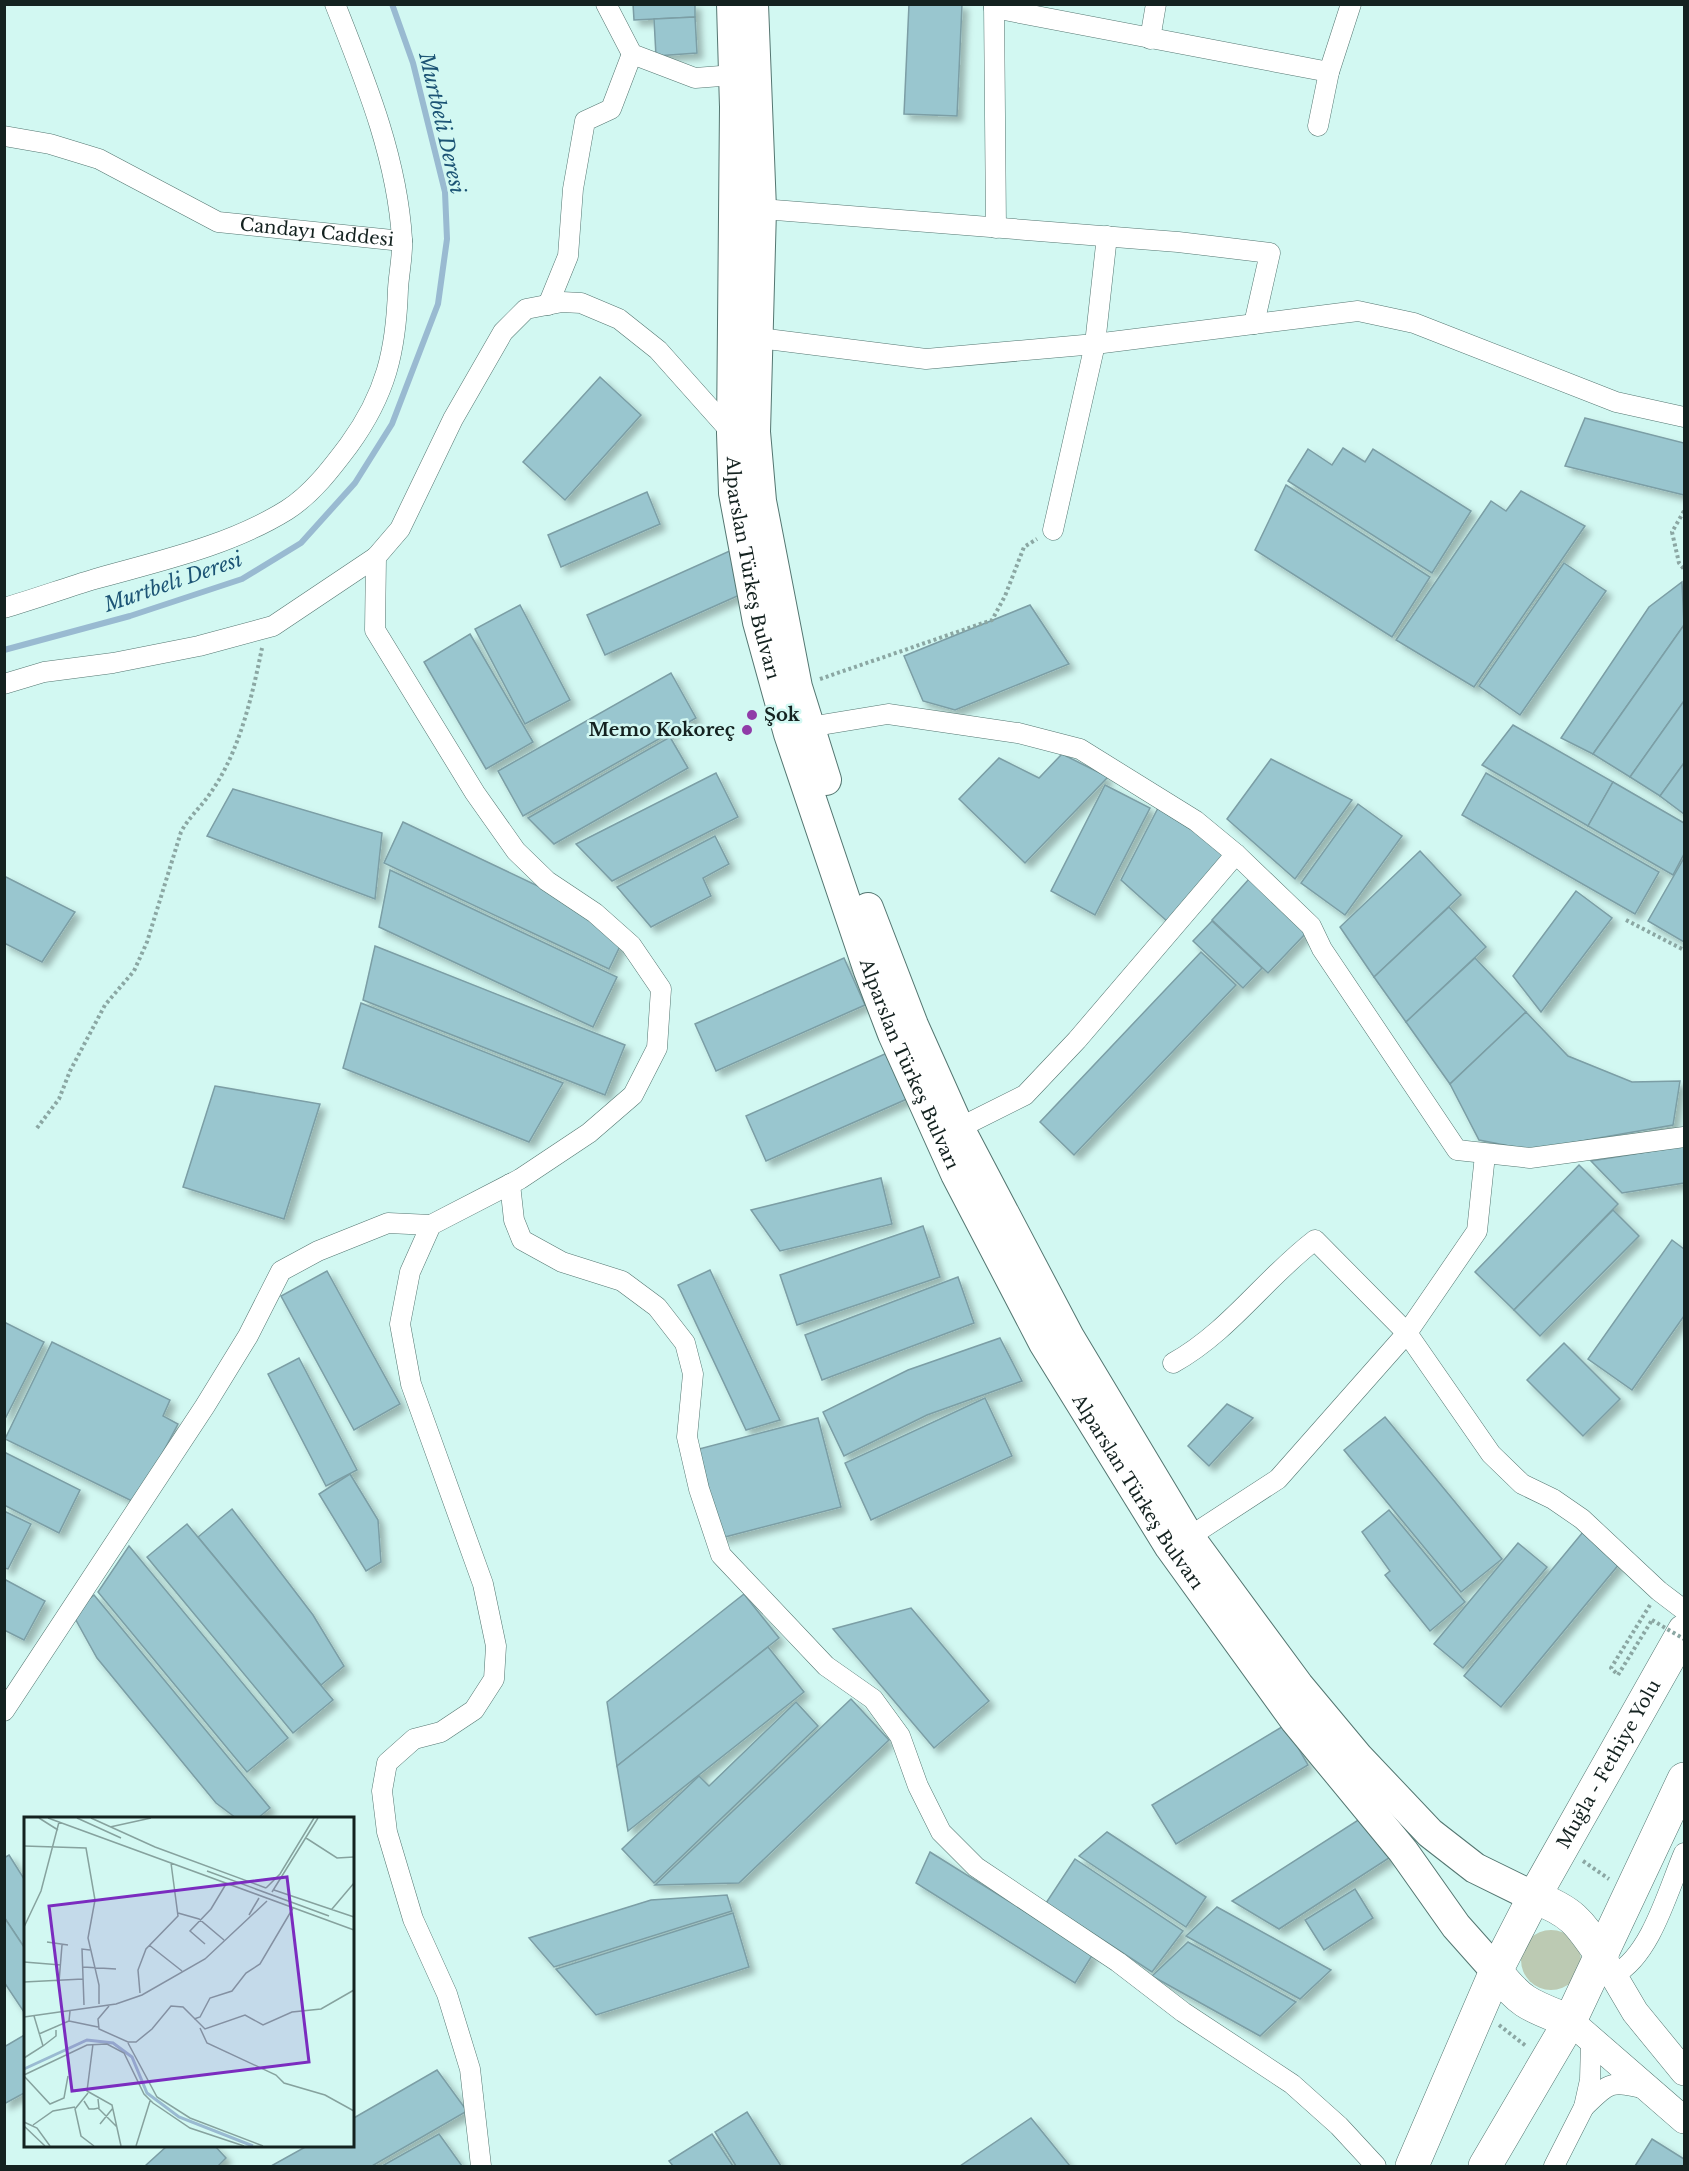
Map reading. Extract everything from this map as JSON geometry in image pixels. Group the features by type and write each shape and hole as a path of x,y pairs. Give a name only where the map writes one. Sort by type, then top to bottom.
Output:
{"highway":[{"name":"Muğla - Fethiye Yolu","path":"1412,2166 1496,1971 1534,1897 1684,1631"},
{"path":"1485,2166 1546,2061 1581,2031 1608,1965 1632,1895 1684,1779"},
{"path":"1534,1897 1562,1909 1579,1921 1608,1965"},
{"path":"1496,1971 1515,1995 1581,2031"}],"main road":[{"name":"Alparslan Türkeş Bulvarı","path":"732,4 734,493 758,622 789,734 869,971 893,1034 956,1174 1044,1342 1170,1547 1294,1720 1403,1851 1456,1926 1496,1971"},
{"name":"Alparslan Türkeş Bulvarı","path":"753,4 761,209 755,432 761,501 797,687 808,727 860,887 913,1025 959,1128 1069,1337 1190,1537 1298,1685 1358,1757 1430,1833 1475,1868 1534,1897"}],"street":[{"name":"Candayı Caddesi","path":"4,136 50,144 99,159 218,222 402,241 395,187 384,143 369,93 335,4"},
{"path":"606,4 632,54 695,78 734,75"},
{"path":"1150,39 1156,4"},
{"path":"1318,126 1329,72 1351,4"},
{"path":"996,228 994,6 1150,39 1228,51 1329,72"},
{"path":"548,305 568,256 573,189 585,121 611,109 632,54"},
{"path":"761,209 1179,242 1270,254 1254,324"},
{"path":"1053,530 1095,344 1107,236"},
{"path":"4,608 163,562 218,542 288,510 325,478 362,427 389,370 398,325 402,241"},
{"path":"4,684 44,672 113,663 199,646 273,626 376,557 400,529 437,449 503,332 526,309 581,303 619,319 658,350 732,433"},
{"path":"759,338 926,359 1095,344 1358,312 1414,323 1616,402 1684,417"},
{"path":"4,1711 205,1406 248,1336 282,1271 318,1251 388,1223 431,1225 510,1184 589,1133 633,1095 657,1048 661,989 631,945 595,913 547,881 516,851 475,793 375,630 376,557"},
{"path":"808,727 888,714 1018,733 1080,749 1196,821 1236,854 1311,926 1322,949 1457,1150 1485,1155 1530,1158 1684,1137"},
{"path":"959,1128 1026,1095 1077,1040 1236,854"},
{"path":"1190,1537 1278,1479 1407,1333 1477,1231 1485,1155"},
{"path":"510,1184 514,1220 522,1239 562,1262 622,1281 657,1307 685,1344 693,1374 687,1437 699,1490 721,1555 826,1666 873,1699 900,1736 918,1786 941,1832 976,1867 1118,1962 1183,2012 1292,2084 1339,2126 1376,2166"},
{"path":"431,1225 410,1272 400,1324 411,1384 483,1584 496,1646 494,1679 474,1710 441,1732 414,1739 387,1763 382,1791 387,1832 413,1919 447,1994 470,2069 481,2166"},
{"path":"1173,1363 1198,1349 1245,1307 1296,1254 1315,1240 1407,1333 1491,1454 1522,1484 1553,1499 1582,1519 1659,1591 1684,1610"},
{"path":"1608,1965 1626,1969 1642,1950 1684,1853"},
{"path":"1608,1965 1635,2012 1684,2072"},
{"path":"1581,2031 1684,2120"},
{"path":"1554,2166 1584,2107 1590,2080 1581,2031"},
{"path":"1584,2107 1604,2087 1617,2082 1650,2090"}],"path":[{"path":"1684,511 1672,532 1679,563 1684,569"},
{"path":"797,687 992,620 1005,596 1024,547 1053,530"},
{"path":"37,1128 59,1099 70,1071 105,1005 134,971 147,942 181,832 189,817 209,795 227,763 253,696 263,644 273,626"},
{"path":"1626,920 1684,950"},
{"path":"1659,1591 1611,1668 1618,1675 1652,1620 1684,1639"},
{"path":"1563,1848 1632,1895"},
{"path":"1479,2011 1546,2061"}],"green space":[{"path":"1551,1930 1568,1935 1576,1943 1581,1960 1576,1977 1568,1985 1551,1990 1534,1985 1526,1977 1521,1960 1526,1943 1534,1935"}],"building":[{"path":"633,4 695,4 695,17 634,20"},
{"path":"909,4 962,4 957,116 904,114"},
{"path":"695,17 697,53 656,56 654,19"},
{"path":"600,377 641,415 565,500 523,462"},
{"path":"1585,418 1684,443 1684,495 1565,466"},
{"path":"1343,448 1365,462 1373,449 1471,511 1432,573 1288,481 1308,449 1332,465"},
{"path":"1286,485 1430,577 1392,637 1255,550"},
{"path":"1521,491 1585,526 1474,687 1396,640 1491,501 1506,511"},
{"path":"647,492 660,524 561,567 548,535"},
{"path":"734,549 744,593 605,655 587,615"},
{"path":"1564,563 1606,591 1520,715 1479,686"},
{"path":"1682,582 1684,625 1593,754 1561,738 1649,607"},
{"path":"520,605 570,700 525,724 475,629"},
{"path":"1030,605 1069,664 955,710 923,701 904,656"},
{"path":"1684,625 1684,701 1630,777 1593,754"},
{"path":"470,634 533,742 486,769 424,662"},
{"path":"671,673 696,718 523,816 498,771"},
{"path":"1684,701 1684,763 1660,796 1630,777"},
{"path":"1513,725 1613,782 1588,826 1482,765"},
{"path":"670,737 688,768 554,844 528,818"},
{"path":"1062,754 1108,777 1025,863 959,799 999,758 1039,778"},
{"path":"1271,759 1352,800 1295,879 1227,819"},
{"path":"1684,763 1684,814 1660,796"},
{"path":"716,773 738,817 612,881 576,844"},
{"path":"1486,773 1659,872 1635,914 1462,815"},
{"path":"1613,782 1684,823 1684,854 1673,875 1588,826"},
{"path":"1105,785 1150,808 1095,915 1051,891"},
{"path":"233,789 382,833 375,899 207,836"},
{"path":"1358,804 1402,836 1345,915 1301,883"},
{"path":"1158,808 1226,852 1168,922 1121,880"},
{"path":"403,822 561,897 622,942 609,969 384,863"},
{"path":"715,836 729,864 703,878 711,896 651,927 617,887"},
{"path":"1420,851 1461,895 1374,977 1340,927"},
{"path":"1684,858 1684,942 1648,921"},
{"path":"390,870 617,977 593,1027 379,927"},
{"path":"4,876 75,912 42,962 4,943"},
{"path":"1249,879 1306,933 1268,973 1212,920"},
{"path":"1576,891 1612,918 1541,1012 1513,976"},
{"path":"1449,907 1486,947 1406,1022 1374,977"},
{"path":"1212,921 1262,968 1243,988 1193,941"},
{"path":"375,946 625,1045 605,1095 363,1000"},
{"path":"1201,952 1236,985 1074,1155 1040,1122"},
{"path":"844,958 865,1005 716,1071 695,1024"},
{"path":"1475,958 1526,1012 1450,1084 1406,1022"},
{"path":"361,1003 563,1083 529,1142 343,1068"},
{"path":"1526,1012 1568,1056 1632,1082 1680,1081 1673,1125 1530,1150 1479,1140 1450,1084"},
{"path":"887,1053 907,1099 766,1161 746,1116"},
{"path":"215,1086 320,1104 284,1219 183,1187"},
{"path":"1684,1146 1684,1183 1622,1193 1591,1161"},
{"path":"1579,1165 1618,1204 1514,1310 1475,1272"},
{"path":"881,1178 892,1224 780,1251 751,1210"},
{"path":"1613,1210 1639,1236 1540,1336 1514,1310"},
{"path":"923,1226 940,1277 797,1325 780,1275"},
{"path":"1672,1240 1684,1249 1684,1316 1632,1390 1588,1359"},
{"path":"710,1270 780,1420 746,1430 678,1285"},
{"path":"327,1271 400,1404 354,1430 281,1296"},
{"path":"958,1277 974,1323 822,1380 805,1335"},
{"path":"4,1322 44,1342 4,1421"},
{"path":"1000,1338 1022,1381 927,1415 844,1456 823,1412 908,1370"},
{"path":"52,1342 170,1400 163,1416 178,1424 136,1503 5,1439"},
{"path":"1564,1343 1620,1399 1583,1436 1527,1380"},
{"path":"299,1358 357,1470 326,1486 268,1374"},
{"path":"985,1398 1012,1456 871,1520 845,1463"},
{"path":"1227,1404 1253,1418 1209,1466 1188,1446"},
{"path":"1385,1417 1502,1559 1461,1592 1344,1450"},
{"path":"818,1418 841,1507 721,1538 699,1449"},
{"path":"4,1452 80,1490 59,1533 4,1505"},
{"path":"350,1474 378,1520 381,1562 366,1571 319,1494"},
{"path":"232,1509 313,1615 344,1666 321,1685 198,1537"},
{"path":"1389,1510 1465,1602 1430,1631 1385,1575 1390,1571 1362,1532"},
{"path":"4,1511 31,1524 8,1569 4,1568"},
{"path":"187,1524 333,1700 293,1733 147,1557"},
{"path":"1583,1532 1620,1563 1501,1707 1464,1676"},
{"path":"1518,1543 1547,1567 1463,1668 1434,1644"},
{"path":"129,1546 288,1738 247,1772 98,1592"},
{"path":"4,1579 45,1601 24,1640 4,1630"},
{"path":"744,1594 779,1638 617,1766 607,1702"},
{"path":"94,1595 270,1808 259,1817 235,1817 216,1803 97,1658 72,1613"},
{"path":"911,1608 989,1701 934,1748 833,1629"},
{"path":"768,1647 804,1692 628,1831 617,1766"},
{"path":"851,1699 889,1740 739,1883 655,1885"},
{"path":"796,1702 818,1726 654,1883 622,1849 699,1776 709,1786"},
{"path":"1285,1725 1308,1765 1176,1844 1152,1805"},
{"path":"1366,1815 1392,1856 1279,1929 1232,1901"},
{"path":"1107,1832 1206,1897 1186,1927 1079,1856"},
{"path":"930,1852 1093,1954 1075,1983 916,1883"},
{"path":"9,1855 24,1879 24,1947 4,1917 4,1858"},
{"path":"1075,1859 1183,1931 1152,1972 1046,1903"},
{"path":"1355,1889 1373,1918 1324,1950 1305,1920"},
{"path":"727,1895 732,1911 554,1967 529,1938 651,1900"},
{"path":"1217,1907 1331,1970 1300,1999 1186,1936"},
{"path":"733,1913 749,1967 596,2015 556,1969"},
{"path":"4,1917 24,1947 24,2012 4,1982"},
{"path":"1188,1942 1296,2002 1260,2036 1152,1976"},
{"path":"24,2035 24,2093 4,2104 4,2047"},
{"path":"437,2070 467,2111 372,2166 271,2166 305,2147 354,2147 354,2118"},
{"path":"747,2112 781,2166 736,2166 715,2132"},
{"path":"1031,2118 1070,2166 960,2166"},
{"path":"439,2134 462,2166 382,2166"},
{"path":"712,2134 733,2166 673,2166 669,2161"},
{"path":"1652,2139 1684,2159 1684,2166 1635,2166"},
{"path":"166,2147 216,2147 226,2158 218,2166 145,2166"}],"waterway":[{"name":"Murtbeli Deresi","path":"4,650 130,616 242,579 301,543 355,483 392,424 438,304 447,239 445,192 413,63 392,4"}],"place":[{"name":"Şok","path":"752,715"},
{"name":"Memo Kokoreç","path":"747,730"}]}
